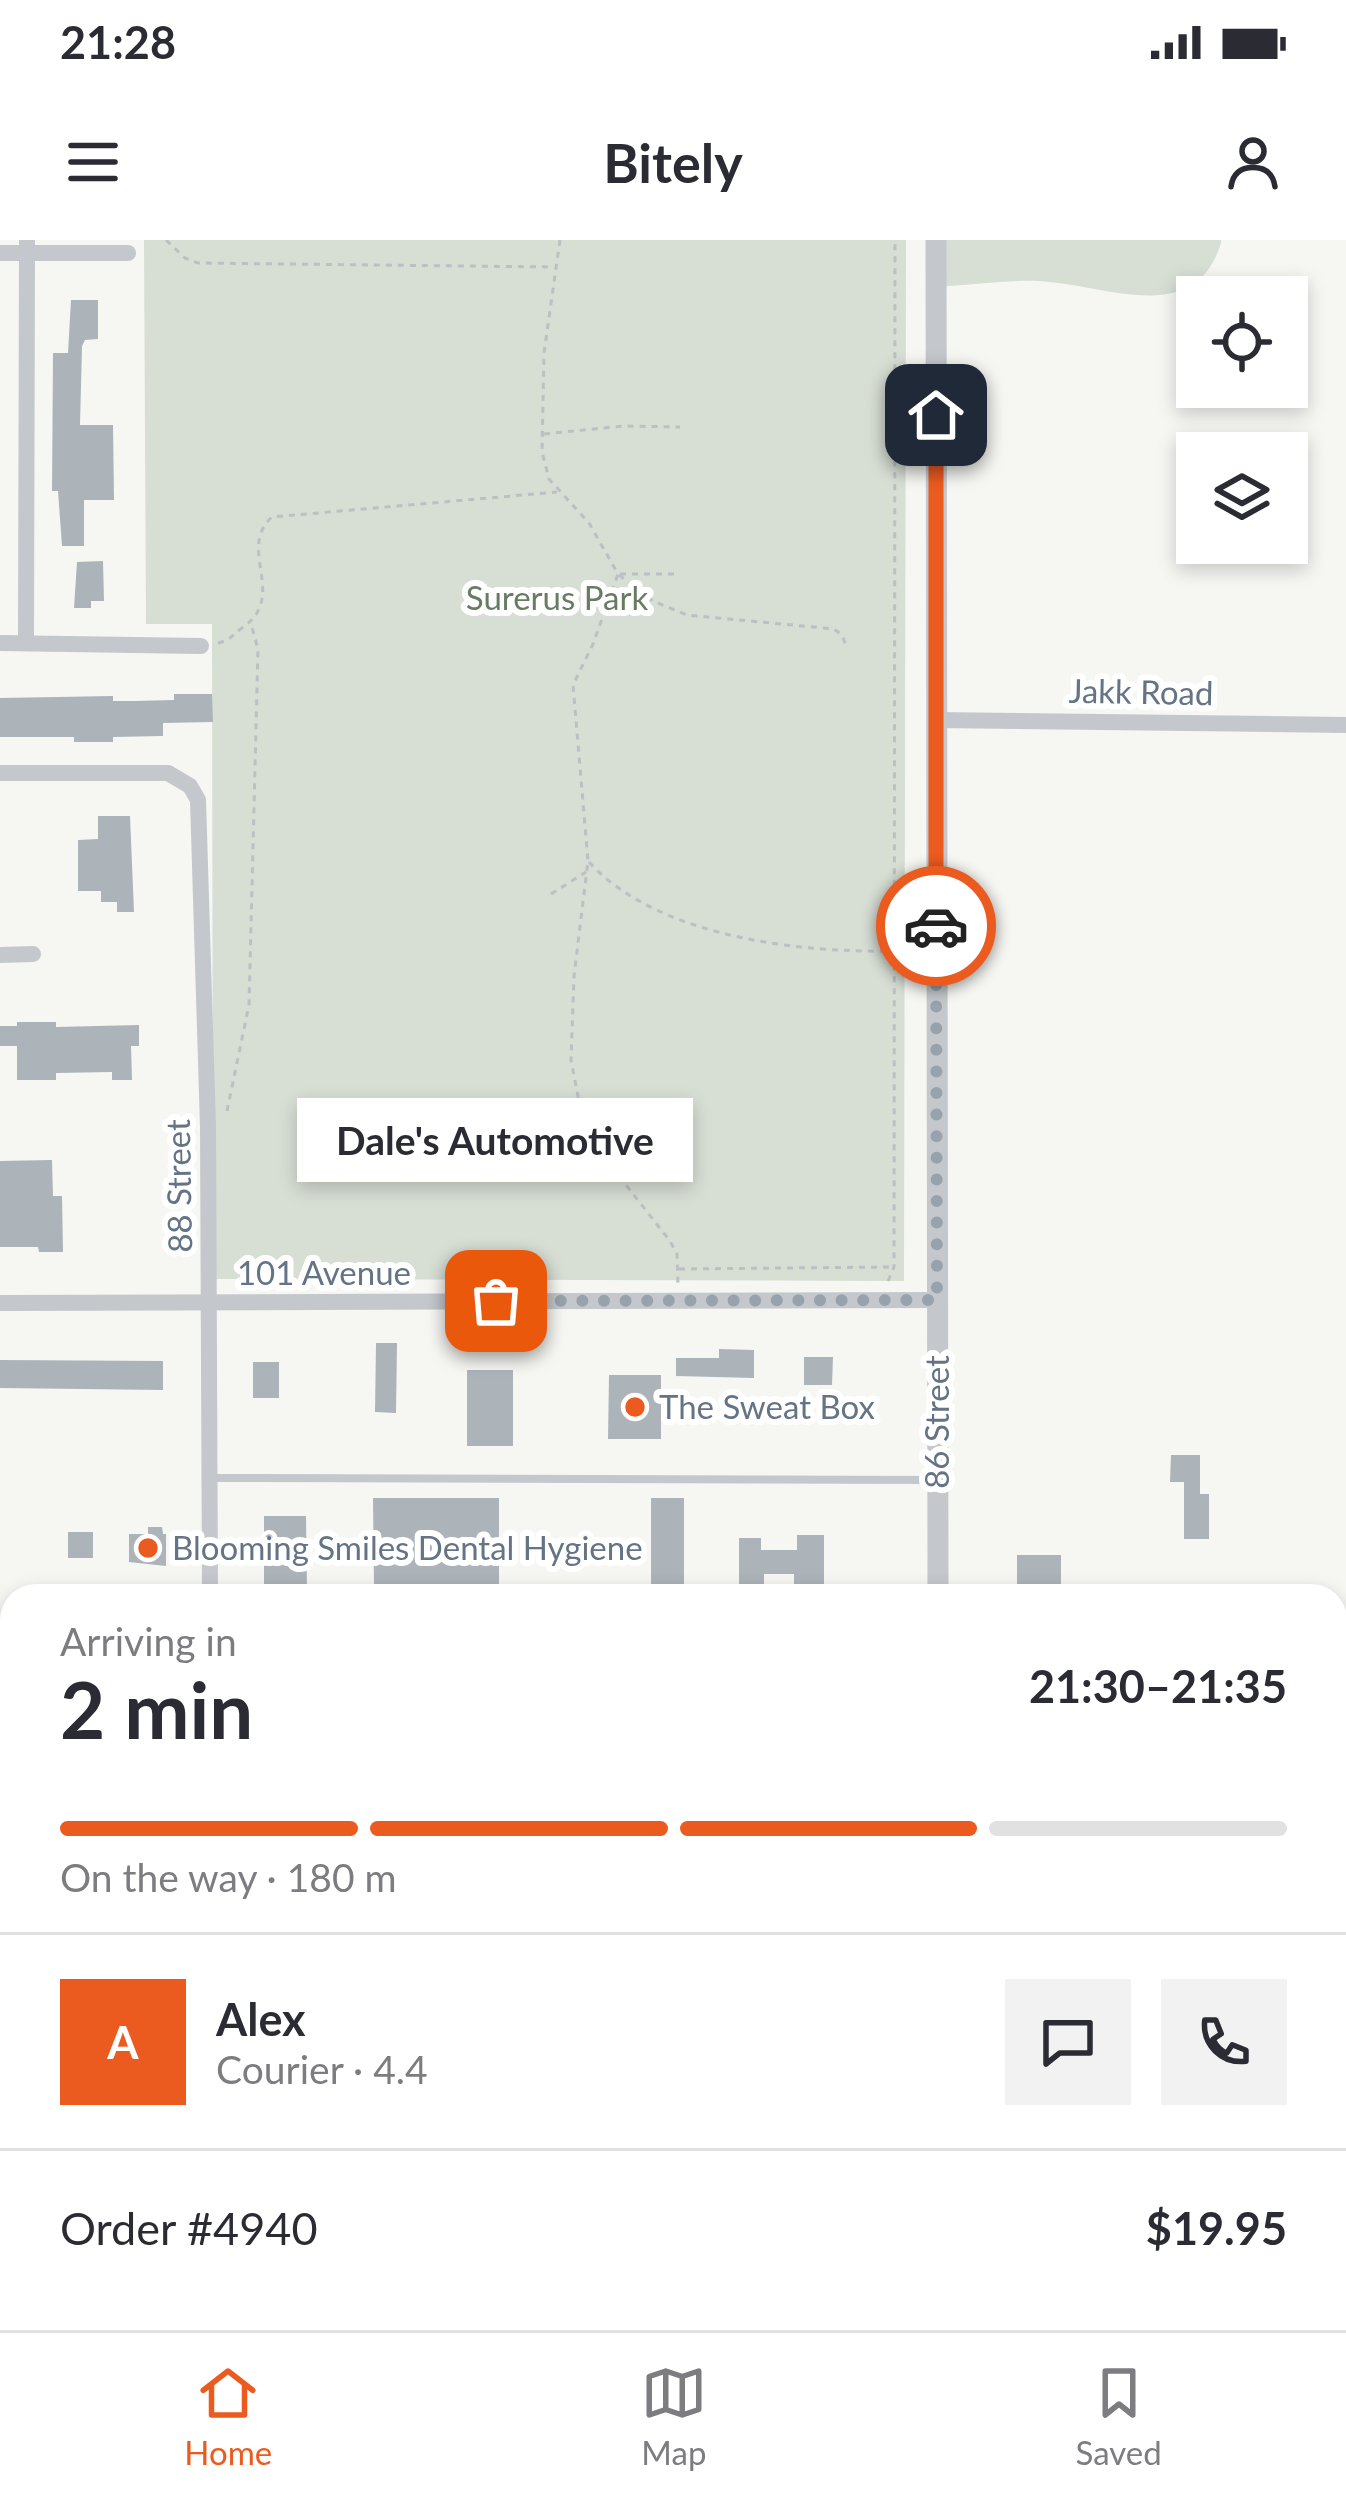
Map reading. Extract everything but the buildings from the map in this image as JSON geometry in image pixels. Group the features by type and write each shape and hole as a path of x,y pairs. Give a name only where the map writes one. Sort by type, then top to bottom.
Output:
{"street":[{"name":"86 Street","path":"936,240 938,1584"},
{"path":"0,253 27,247 128,253"},
{"path":"26,643 27,247"},
{"path":"0,643 202,646"},
{"name":"Jakk Road","path":"935,720 1346,724"},
{"name":"88 Street","path":"0,773 158,771 184,781 198,800 211,1303 210,1584"},
{"path":"0,955 33,954"},
{"name":"101 Avenue","path":"0,1303 937,1300"}],"lane":[{"path":"211,1478 936,1480"}],"path":[{"path":"166,240 185,258 198,262 555,268"},
{"path":"560,240 544,352 542,434 545,466 559,492 589,523 618,574 653,601 687,614 834,629 847,648"},
{"path":"880,1300 894,1267 895,240"},
{"path":"542,434 623,426 680,427"},
{"path":"202,646 229,640 260,614 259,540 262,526 272,518 559,492"},
{"path":"618,574 572,685 588,872 574,976 571,1060 575,1092 593,1144 670,1241 678,1269 894,1267"},
{"path":"618,574 679,574"},
{"path":"227,1112 249,1005 259,649 251,624"},
{"path":"588,861 611,886 662,915 788,947 894,951"},
{"path":"551,894 588,872"}],"green space":[{"name":"Surerus Park","path":"144,240 906,240 904,1281 213,1279 212,624 146,624"},
{"path":"945,240 1221,240 1209,268 1201,276 1176,276 1172,293 1125,294 1037,281 945,286"}],"way so far":[{"path":"496,1301 937,1300 936,926"}],"place":[{"name":"Dale's Automotive","path":"496,1301"},
{"name":"The Sweat Box","path":"635,1407"},
{"name":"Blooming Smiles Dental Hygiene","path":"148,1548"}],"route":[{"path":"936,415 936,926"}]}
